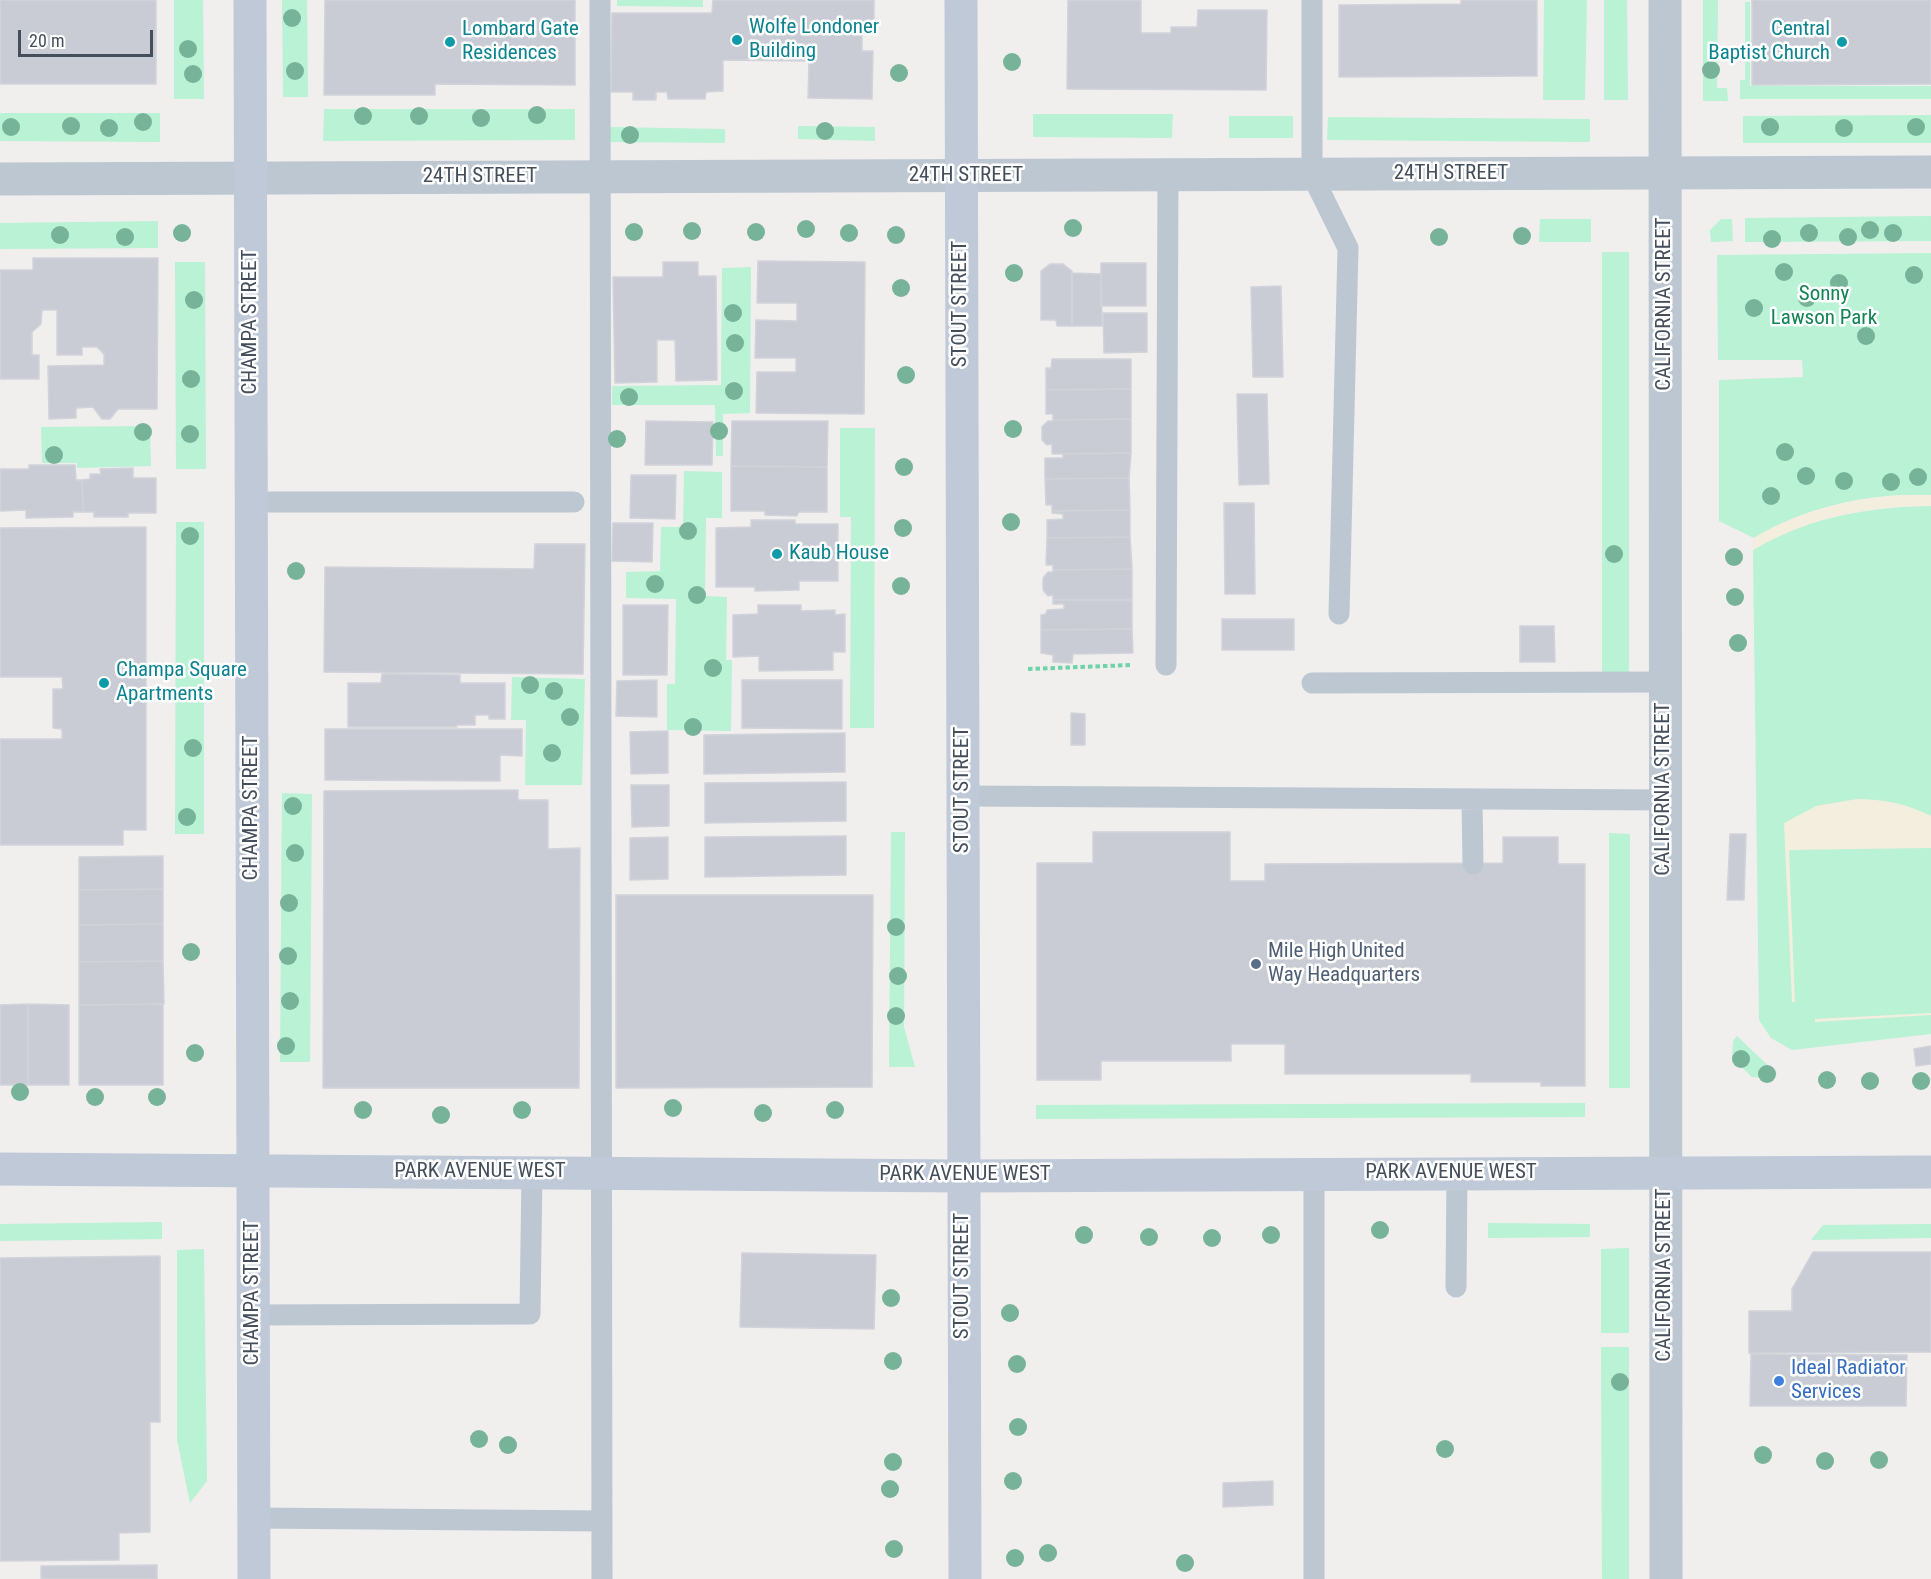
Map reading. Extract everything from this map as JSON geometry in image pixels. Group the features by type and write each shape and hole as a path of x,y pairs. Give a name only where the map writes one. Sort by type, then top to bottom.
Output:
{"main road":[{"name":"CHAMPA STREET","path":"250,0 254,1579"},
{"name":"STOUT STREET","path":"961,0 965,1579"},
{"name":"PARK AVENUE WEST","path":"0,1169 963,1176 1931,1172"}],"street":[{"name":"CALIFORNIA STREET","path":"1665,0 1666,1579"},
{"name":"24TH STREET","path":"0,179 1931,172"}],"lane":[{"path":"600,0 602,1579"},
{"path":"1312,0 1312,175 1348,248 1339,614"},
{"path":"1166,665 1168,175"},
{"path":"252,502 574,502"},
{"path":"1312,683 1664,682"},
{"path":"963,796 1664,800"},
{"path":"1473,799 1473,864"},
{"path":"253,1314 530,1314 532,1172"},
{"path":"1456,1287 1457,1173"},
{"path":"1314,1174 1314,1579"},
{"path":"254,1518 602,1521"}],"path":[{"path":"1028,669 1136,665"}],"green space":[{"path":"174,0 203,0 204,99 174,99"},
{"path":"282,0 307,0 308,97 283,97"},
{"path":"617,0 703,0 703,7 617,6"},
{"path":"1544,0 1587,0 1585,100 1543,100"},
{"path":"1604,0 1627,0 1628,100 1604,100"},
{"path":"1703,0 1718,0 1717,88 1727,88 1728,101 1703,101"},
{"path":"1745,2 1750,2 1750,86 1931,86 1931,99 1740,99 1740,80 1745,80"},
{"path":"324,109 575,109 575,140 323,141"},
{"path":"0,113 160,113 160,142 0,141"},
{"path":"1033,114 1173,114 1172,138 1033,137"},
{"path":"1931,115 1931,143 1743,143 1743,116"},
{"path":"1229,116 1293,116 1293,138 1229,138"},
{"path":"1328,117 1590,119 1590,142 1327,140"},
{"path":"798,126 875,127 875,141 798,139"},
{"path":"608,127 725,129 725,143 608,142"},
{"name":"Sonny Lawson Park","path":"1931,216 1931,241 1745,242 1745,218"},
{"path":"1540,219 1591,219 1591,242 1539,242"},
{"name":"Sonny Lawson Park","path":"1721,219 1732,219 1733,241 1711,242 1710,230"},
{"path":"158,221 158,248 0,249 0,223"},
{"path":"1602,252 1629,252 1629,672 1602,672"},
{"path":"1931,253 1931,495 1885,496 1839,504 1795,518 1754,538 1719,521 1719,380 1803,377 1802,360 1718,360 1717,255"},
{"path":"175,262 205,262 206,469 176,469"},
{"path":"751,267 750,413 723,414 723,456 716,456 715,405 612,405 612,386 721,385 722,268"},
{"path":"150,426 151,466 77,468 77,463 42,463 41,427"},
{"path":"840,428 875,428 874,728 850,728 851,517 840,517"},
{"path":"684,471 722,472 722,518 706,518 705,596 727,597 726,660 732,660 731,731 667,730 667,684 675,684 676,599 626,598 626,572 660,571 661,527 683,527"},
{"path":"1931,506 1931,1034 1792,1050 1771,1038 1759,1020 1753,550 1795,529 1839,516 1884,509"},
{"path":"176,522 204,522 204,834 175,834"},
{"path":"512,677 585,679 582,785 525,785 526,720 511,720"},
{"path":"282,793 312,794 310,1062 280,1062"},
{"path":"891,832 905,832 904,1027 915,1067 889,1067"},
{"path":"1609,833 1630,834 1630,1088 1609,1088"},
{"path":"1737,1036 1777,1074 1772,1079 1752,1077 1732,1058 1733,1041"},
{"path":"1585,1103 1585,1117 1036,1119 1036,1105"},
{"path":"162,1222 162,1239 0,1241 0,1224"},
{"path":"1488,1223 1590,1224 1590,1237 1488,1238"},
{"path":"1931,1224 1931,1238 1811,1240 1823,1225"},
{"path":"1629,1248 1629,1333 1601,1333 1601,1249"},
{"path":"204,1249 207,1481 190,1503 177,1440 177,1250"},
{"path":"1601,1347 1629,1347 1629,1579 1602,1579"}],"sand":[{"path":"1900,495 1931,495 1931,506 1885,508 1839,516 1795,529 1753,550 1754,538 1788,520 1843,503"},
{"path":"1857,799 1895,803 1931,816 1931,848 1789,850 1795,1002 1792,1002 1784,823 1816,806"},
{"path":"1931,1013 1931,1015 1815,1022 1815,1019"}],"building":[{"path":"0,0 156,0 156,84 0,84"},
{"name":"Lombard Gate Residences","path":"325,0 575,0 575,85 435,84 435,95 324,95"},
{"name":"Wolfe Londoner Building","path":"713,0 874,0 874,30 862,30 862,51 873,51 872,99 808,98 809,61 723,60 723,91 706,92 705,99 668,99 667,92 656,92 656,100 633,100 633,92 611,92 612,13 712,13"},
{"path":"1068,0 1141,0 1141,33 1171,33 1171,27 1197,27 1198,10 1267,10 1266,90 1067,89"},
{"path":"1461,0 1537,0 1537,76 1339,77 1339,5 1461,4"},
{"name":"Central Baptist Church","path":"1752,0 1931,0 1931,84 1752,85"},
{"path":"33,258 158,258 157,409 118,409 110,419 102,419 93,407 76,408 76,418 49,419 48,366 104,365 104,354 97,347 82,347 82,355 57,355 57,310 42,310 41,324 32,332 32,355 39,355 39,379 0,379 0,270 33,270"},
{"path":"758,261 865,262 864,414 756,413 757,372 796,372 796,358 755,358 756,320 797,321 797,303 757,303"},
{"path":"663,262 698,262 698,276 716,276 717,380 676,381 675,340 657,340 657,382 615,383 613,277 663,277"},
{"path":"1101,263 1146,263 1146,306 1101,306"},
{"path":"1050,264 1063,264 1072,271 1072,326 1057,326 1056,320 1041,320 1041,271"},
{"path":"1072,273 1101,274 1102,326 1072,326"},
{"path":"1281,286 1283,377 1253,377 1251,287"},
{"path":"1103,313 1147,313 1147,352 1104,353"},
{"path":"1052,359 1131,359 1131,389 1046,390 1046,368 1051,368"},
{"path":"1131,389 1131,419 1053,420 1053,414 1046,414 1046,390"},
{"path":"1237,394 1267,394 1269,484 1239,485"},
{"path":"1131,419 1131,453 1052,454 1052,444 1047,445 1042,440 1042,427 1048,421"},
{"path":"646,421 713,422 712,465 645,465"},
{"path":"732,421 828,421 827,467 731,466"},
{"path":"1131,453 1129,478 1045,479 1045,458 1063,458 1063,454"},
{"path":"29,465 75,465 76,480 82,480 83,512 73,512 73,517 26,518 26,510 0,511 0,469 29,469"},
{"path":"731,466 827,467 827,512 799,512 797,516 765,515 765,511 731,511"},
{"path":"133,468 133,478 156,478 156,513 128,513 128,517 94,517 94,512 83,512 82,480 90,479 90,474 101,474 100,469"},
{"path":"631,475 676,475 675,519 630,518"},
{"path":"1129,478 1130,510 1052,511 1052,505 1046,505 1045,479"},
{"path":"1224,503 1254,503 1255,594 1225,594"},
{"path":"1130,510 1130,537 1047,538 1047,520 1063,519 1063,514 1052,513 1052,511"},
{"name":"Kaub House","path":"751,520 795,520 795,524 838,524 838,581 799,581 799,590 755,591 755,587 716,587 716,528 751,527"},
{"path":"613,523 653,523 652,562 612,561"},
{"name":"Champa Square Apartments","path":"146,527 146,830 123,830 123,845 0,845 0,739 62,739 62,729 53,728 53,689 63,689 62,677 0,677 0,528"},
{"path":"1130,537 1132,569 1053,570 1053,565 1046,565 1047,538"},
{"path":"535,544 585,544 583,674 324,672 325,567 534,569"},
{"path":"1132,569 1132,600 1053,600 1053,595 1048,596 1043,590 1043,578 1053,570"},
{"path":"1053,600 1132,600 1132,629 1041,630 1041,615 1046,614 1047,610 1064,609 1064,604 1053,604"},
{"path":"623,605 668,605 667,675 623,675"},
{"path":"758,605 801,605 801,611 835,610 835,615 845,614 845,652 833,652 833,670 759,671 759,656 733,657 733,615 758,614"},
{"path":"1222,619 1294,619 1294,650 1222,650"},
{"path":"1520,626 1554,626 1555,662 1520,662"},
{"path":"1132,629 1133,653 1073,654 1072,663 1053,662 1053,655 1041,653 1041,630"},
{"path":"382,674 460,675 460,683 505,683 505,719 489,719 489,715 475,715 475,725 456,725 457,727 348,727 348,683 381,683"},
{"path":"657,680 657,717 616,716 617,681"},
{"path":"742,680 842,680 842,729 742,728"},
{"path":"1071,713 1085,714 1085,745 1071,745"},
{"path":"325,729 522,729 522,756 500,755 500,781 325,780"},
{"path":"668,731 668,773 631,774 630,732"},
{"path":"845,733 845,772 704,774 704,735"},
{"path":"846,782 846,821 705,823 705,783"},
{"path":"631,785 669,785 669,826 632,827"},
{"path":"518,790 518,800 548,800 548,849 580,848 579,1088 323,1088 324,791"},
{"path":"1093,832 1230,832 1230,881 1265,881 1265,864 1503,863 1503,837 1558,837 1558,864 1585,864 1585,1086 1541,1086 1541,1082 1471,1082 1471,1074 1285,1074 1285,1044 1231,1044 1231,1061 1101,1061 1101,1080 1037,1080 1037,863 1093,863"},
{"path":"1730,834 1746,834 1744,900 1727,900"},
{"path":"846,836 846,875 705,877 705,837"},
{"path":"668,837 668,879 630,880 630,838"},
{"path":"163,856 163,889 79,890 79,857"},
{"path":"163,889 163,924 79,925 79,890"},
{"path":"616,895 873,895 872,1087 616,1088"},
{"path":"163,924 163,961 79,962 79,925"},
{"path":"163,961 164,1004 79,1005 79,962"},
{"path":"28,1004 28,1085 0,1085 0,1005"},
{"path":"28,1004 69,1005 69,1085 28,1085"},
{"path":"163,1004 163,1085 79,1085 79,1005"},
{"path":"1931,1046 1931,1064 1916,1066 1914,1049"},
{"path":"1813,1252 1931,1252 1931,1352 1749,1353 1749,1311 1792,1311 1792,1289"},
{"path":"742,1253 876,1255 874,1329 740,1327"},
{"path":"160,1256 160,1422 150,1422 150,1532 119,1533 119,1560 0,1561 0,1258"},
{"path":"1751,1354 1907,1355 1906,1406 1750,1406"},
{"path":"1273,1481 1273,1505 1223,1507 1223,1483"},
{"path":"157,1565 157,1579 41,1579 41,1566"}],"place":[{"name":"Wolfe Londoner Building","path":"737,40"},
{"name":"Lombard Gate Residences","path":"450,42"},
{"name":"Central Baptist Church","path":"1842,42"},
{"name":"Kaub House","path":"777,554"},
{"name":"Champa Square Apartments","path":"104,683"},
{"name":"Mile High United Way Headquarters","path":"1256,964"},
{"name":"Ideal Radiator Services","path":"1779,1381"}]}
